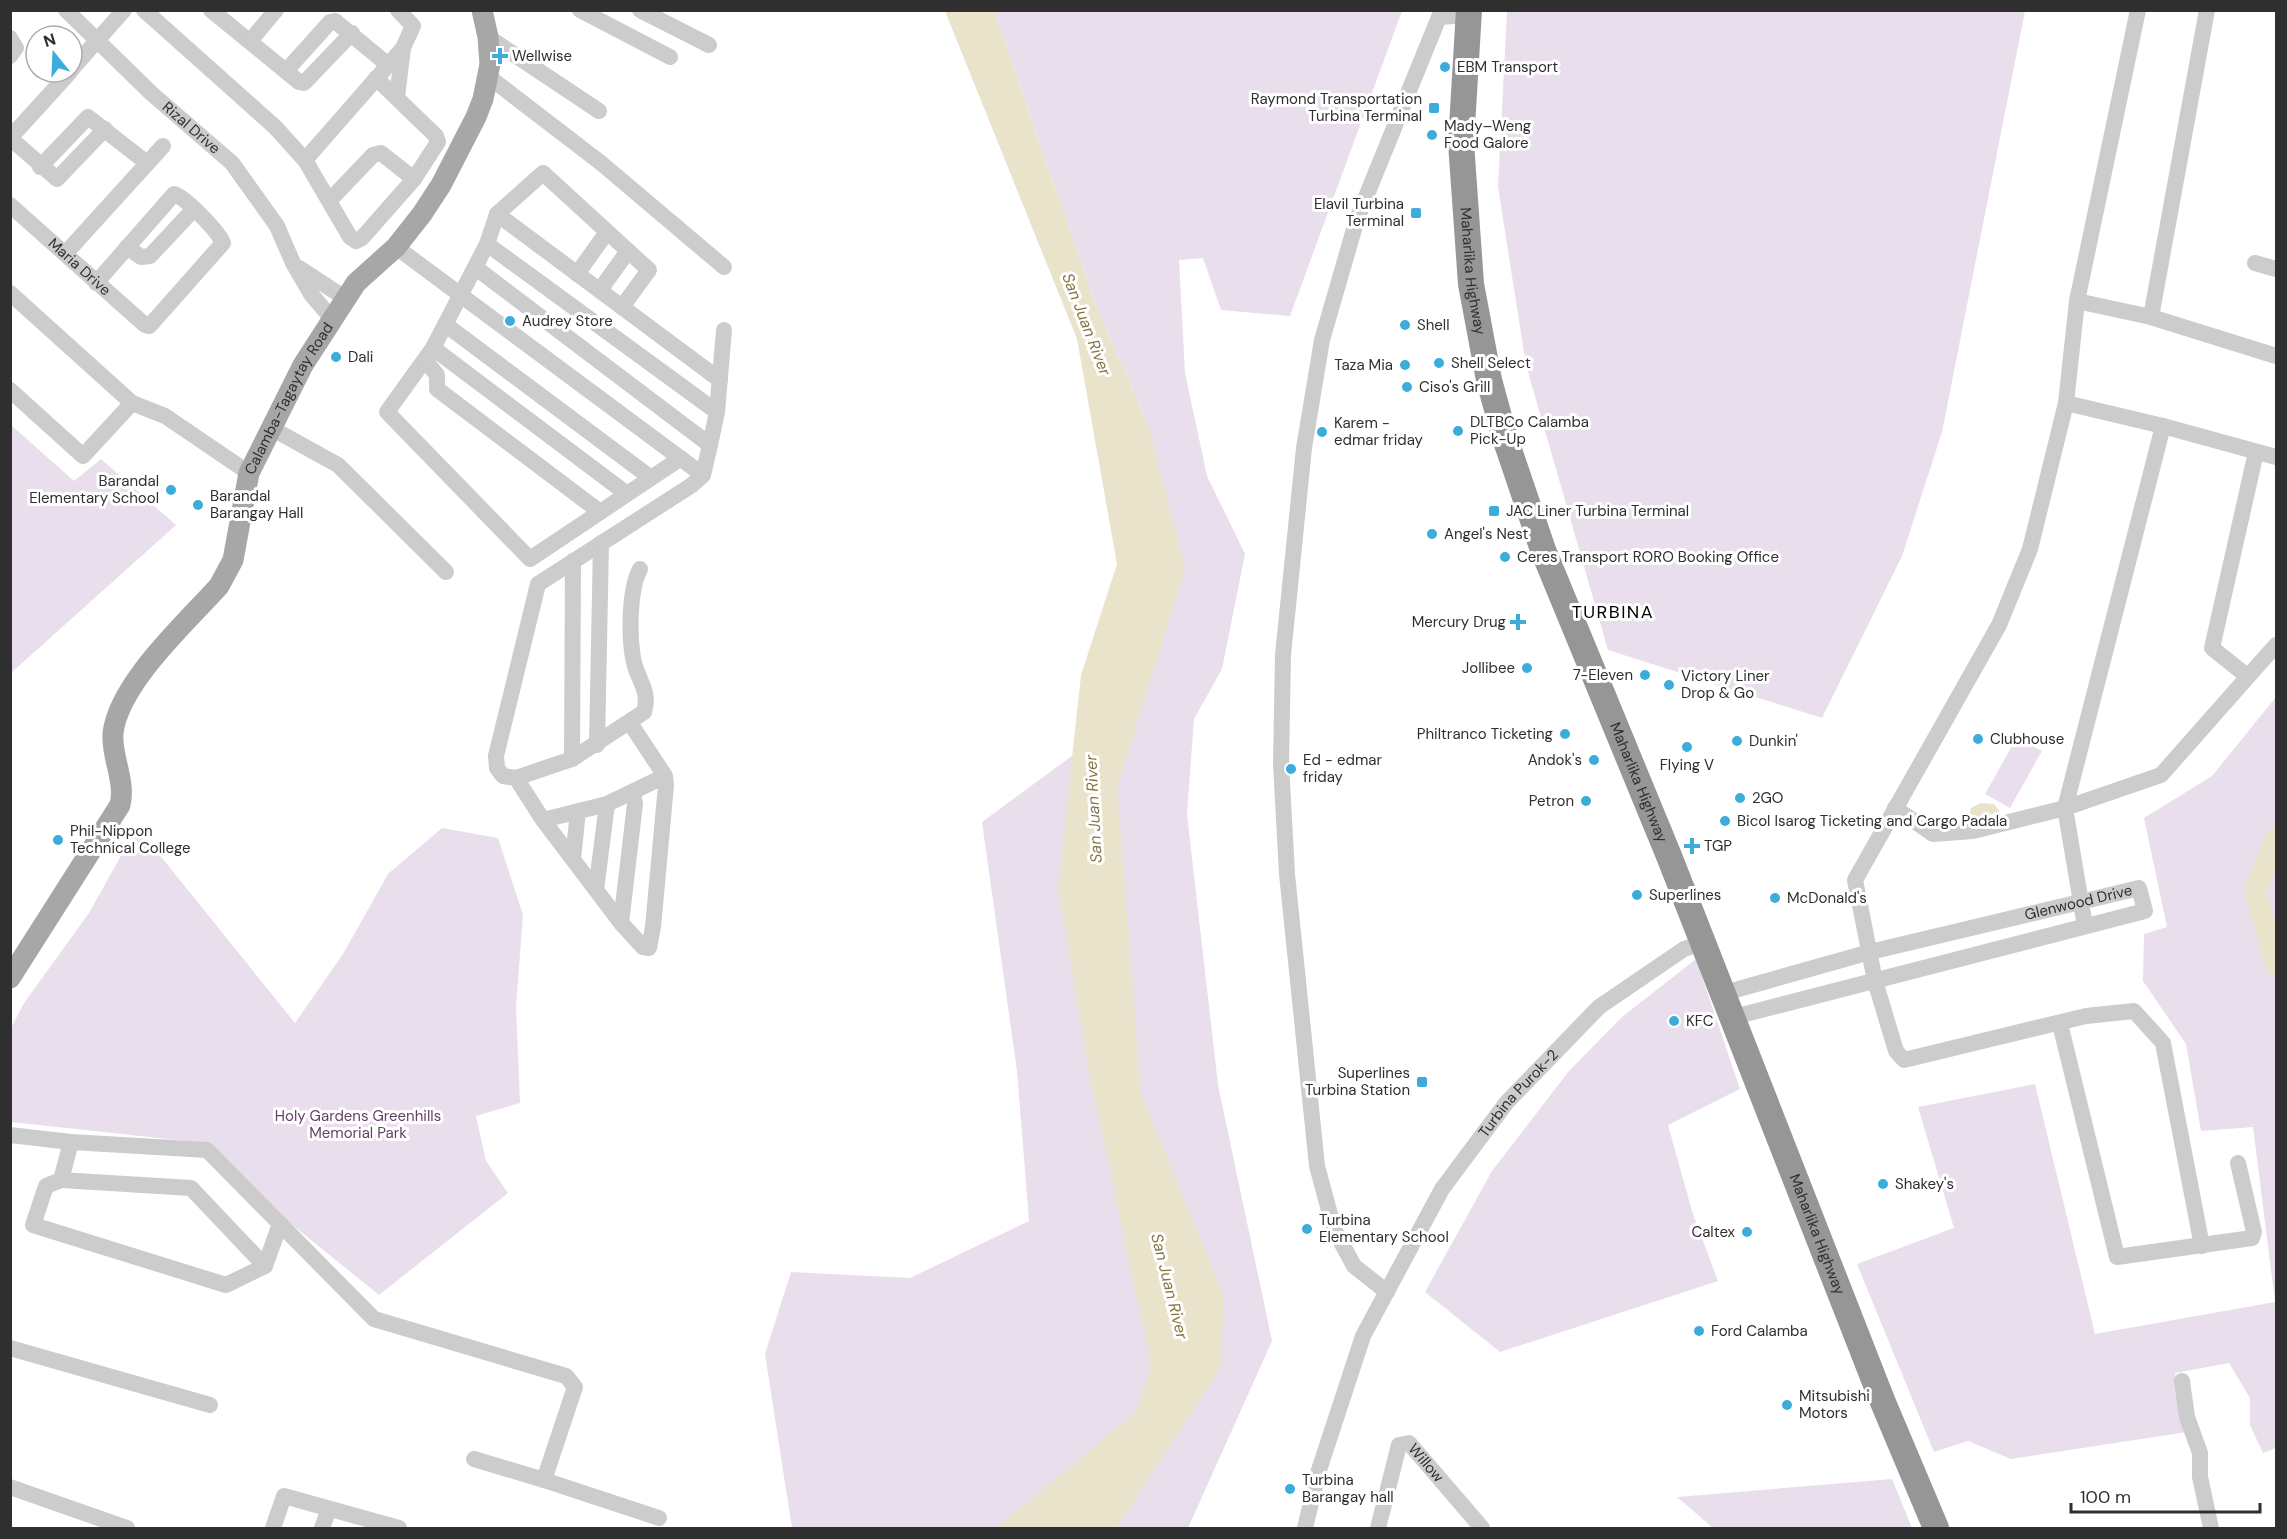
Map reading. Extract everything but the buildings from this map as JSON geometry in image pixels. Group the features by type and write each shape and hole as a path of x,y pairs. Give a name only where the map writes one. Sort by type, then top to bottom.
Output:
{"highway":[{"name":"Maharlika Highway","path":"1468,13 1461,143 1471,284 1496,408 1543,550 1702,943 1882,1400 1936,1528"}],"main road":[{"name":"Calamba-Tagaytay Road","path":"10,978 120,805 122,793 113,735 121,705 142,673 219,586 228,572 233,560 249,473 303,365 356,283 396,247 441,185 476,117 489,77 488,37 482,10"}],"street":[{"name":"Rizal Drive","path":"66,10 97,42 232,163 277,226 293,263 311,294 332,318"},
{"path":"84,56 124,10"},
{"path":"144,10 275,127 305,160 350,237 356,241 362,238 414,178 438,142 436,136 376,78"},
{"path":"211,10 304,83 352,33"},
{"path":"251,40 276,10"},
{"path":"397,97 403,48 413,26 398,10"},
{"path":"580,10 670,57"},
{"path":"640,10 709,45"},
{"path":"2138,10 2077,301 2066,403 2030,549 2000,625 1855,880 1875,981 1896,1051 1904,1060 2086,1016 2134,1011 2163,1042 2202,1246"},
{"path":"2151,316 2206,10"},
{"path":"1387,1292 1354,1266 1334,1228 1317,1167 1287,874 1281,764 1283,655 1304,448 1322,340 1344,263 1357,219 1439,17 1468,13"},
{"path":"286,71 330,22 340,22 387,64"},
{"path":"488,37 599,111"},
{"path":"10,38 16,48 10,56"},
{"path":"305,160 403,48"},
{"path":"489,77 601,163 724,267"},
{"path":"59,84 10,138 40,166 57,179 105,129 147,163"},
{"path":"65,254 163,146"},
{"path":"330,200 373,155 381,153 414,178"},
{"path":"622,307 649,270 543,173 497,214 476,268 460,294 446,325 429,354 387,412 530,559 681,458"},
{"path":"96,283 127,247 174,194 194,209 150,255 141,257 127,247"},
{"name":"Maria Drive","path":"10,205 96,283 149,326 223,243 194,209"},
{"path":"497,214 720,380"},
{"path":"577,274 608,232"},
{"path":"487,244 717,412"},
{"path":"396,247 703,475"},
{"path":"600,290 628,251"},
{"path":"293,263 345,298"},
{"path":"2255,263 2277,269"},
{"path":"476,268 710,445"},
{"path":"10,293 132,403 165,416 249,473"},
{"path":"2077,301 2151,316 2277,356"},
{"path":"446,325 651,478"},
{"path":"640,569 632,584 633,659 646,693 644,712 597,745 572,759 516,778 503,776 497,768 496,756 538,584 692,485 703,475 717,412 724,330"},
{"path":"429,354 627,494"},
{"path":"429,354 437,375 437,389 600,512"},
{"path":"10,390 83,456 132,403"},
{"path":"2066,403 2277,457"},
{"path":"2085,926 2065,808 2163,426"},
{"path":"271,428 338,465 446,572"},
{"path":"2247,676 2212,648 2256,452"},
{"path":"597,745 601,543"},
{"path":"572,759 573,561"},
{"path":"1895,808 1933,834 1973,831 2065,808 2161,775 2277,645"},
{"path":"516,778 543,820 621,923 643,947 648,948 654,915 665,776 630,723"},
{"path":"543,820 607,804 665,776"},
{"path":"621,923 635,804 633,792"},
{"path":"596,890 607,804"},
{"path":"573,860 578,812"},
{"name":"Glenwood Drive","path":"1721,994 1869,952 2139,888 2145,911 1730,1018"},
{"name":"Turbina Purok-2","path":"1305,1528 1319,1470 1363,1336 1442,1189 1507,1102 1599,1007 1684,949 1702,943"},
{"path":"2060,1024 2117,1257 2252,1238 2254,1232 2238,1163"},
{"path":"10,1135 71,1142 207,1150 374,1319 566,1376 575,1387 544,1480"},
{"path":"61,1180 71,1142"},
{"path":"265,1266 191,1188 61,1180 46,1186 33,1224 226,1286 265,1266 280,1224"},
{"path":"10,1348 210,1405"},
{"path":"2182,1381 2187,1417 2200,1453 2200,1477 2211,1528"},
{"name":"Willow","path":"1378,1528 1399,1445 1408,1443 1482,1528"},
{"path":"474,1459 659,1518"},
{"path":"10,1487 127,1528"},
{"path":"273,1528 284,1496 399,1528"},
{"path":"322,1528 329,1509"}],"green space":[{"path":"994,11 1402,11 1290,316 1221,310 1203,258 1179,260 1185,373 1207,476 1245,554 1222,669 1194,719 1187,814 1218,1085 1272,1341 1188,1528 792,1528 765,1354 791,1272 910,1278 1029,1221 1017,1071 982,822 1140,706 1148,424 1098,311"},
{"path":"1507,11 2025,11 1942,432 1902,556 1822,718 1608,650 1526,365 1498,187"},
{"path":"11,425 74,481 101,459 176,525 11,673"},
{"path":"2276,697 2276,1448 2263,1453 2250,1425 2250,1398 2229,1363 2175,1373 2187,1432 2011,1459 1968,1441 1934,1452 1857,1264 1954,1228 1918,1107 2035,1084 2095,1334 2275,1302 2253,1127 2201,1131 2186,1044 2143,981 2144,934 2167,927 2144,818 2212,776"},
{"path":"2017,737 2042,751 2010,808 1985,794"},
{"name":"Holy Gardens Greenhills Memorial Park","path":"137,827 295,1023 343,954 388,874 442,828 498,838 523,915 516,1007 520,1103 476,1116 486,1161 508,1193 379,1295 285,1219 205,1143 11,1122 11,1028 24,1003 89,913"},
{"path":"1696,959 1740,1089 1668,1125 1692,1211 1718,1281 1500,1352 1425,1292 1492,1171 1569,1071 1622,1017"},
{"path":"1892,1479 1912,1528 1713,1528 1677,1497"}],"water":[{"name":"San Juan River","path":"945,11 994,11 1098,311 1148,424 1185,569 1117,787 1141,1094 1224,1297 1220,1369 1116,1528 996,1528 1137,1411 1151,1365 1089,1072 1058,887 1081,675 1117,564 1077,339"},
{"path":"1981,803 1994,804 2000,812 1968,821 1971,808"}],"waterway":[{"path":"2276,839 2255,890 2276,965"}],"place":[{"name":"Wellwise","path":"500,56"},
{"name":"EBM Transport","path":"1445,67"},
{"name":"Raymond Transportation Turbina Terminal","path":"1434,108"},
{"name":"Mady–Weng Food Galore","path":"1432,135"},
{"name":"Elavil Turbina Terminal","path":"1416,213"},
{"name":"Audrey Store","path":"510,321"},
{"name":"Shell","path":"1405,325"},
{"name":"Dali","path":"336,357"},
{"name":"Shell Select","path":"1439,363"},
{"name":"Taza Mia","path":"1405,365"},
{"name":"Ciso's Grill","path":"1407,387"},
{"name":"DLTBCo Calamba Pick-Up","path":"1458,431"},
{"name":"Karem - edmar friday","path":"1322,432"},
{"name":"Barandal Elementary School","path":"171,490"},
{"name":"Barandal Barangay Hall","path":"198,505"},
{"name":"JAC Liner Turbina Terminal","path":"1494,511"},
{"name":"Angel's Nest","path":"1432,534"},
{"name":"Ceres Transport RORO Booking Office","path":"1505,557"},
{"name":"Mercury Drug","path":"1518,622"},
{"name":"Jollibee","path":"1527,668"},
{"name":"7-Eleven","path":"1645,675"},
{"name":"Victory Liner Drop & Go","path":"1669,685"},
{"name":"Philtranco Ticketing","path":"1565,734"},
{"name":"Clubhouse","path":"1978,739"},
{"name":"Dunkin'","path":"1737,741"},
{"name":"Flying V","path":"1687,747"},
{"name":"Andok's","path":"1594,760"},
{"name":"Ed - edmar friday","path":"1291,769"},
{"name":"2GO","path":"1740,798"},
{"name":"Petron","path":"1586,801"},
{"name":"Bicol Isarog Ticketing and Cargo Padala","path":"1725,821"},
{"name":"Phil-Nippon Technical College","path":"58,840"},
{"name":"TGP","path":"1692,846"},
{"name":"Superlines","path":"1637,895"},
{"name":"McDonald's","path":"1775,898"},
{"name":"KFC","path":"1674,1021"},
{"name":"Superlines Turbina Station","path":"1422,1082"},
{"name":"Shakey's","path":"1883,1184"},
{"name":"Turbina Elementary School","path":"1307,1229"},
{"name":"Caltex","path":"1747,1232"},
{"name":"Ford Calamba","path":"1699,1331"},
{"name":"Mitsubishi Motors","path":"1787,1405"},
{"name":"Turbina Barangay hall","path":"1290,1489"}],"district":[{"name":"TURBINA","path":"1613,612"}]}
